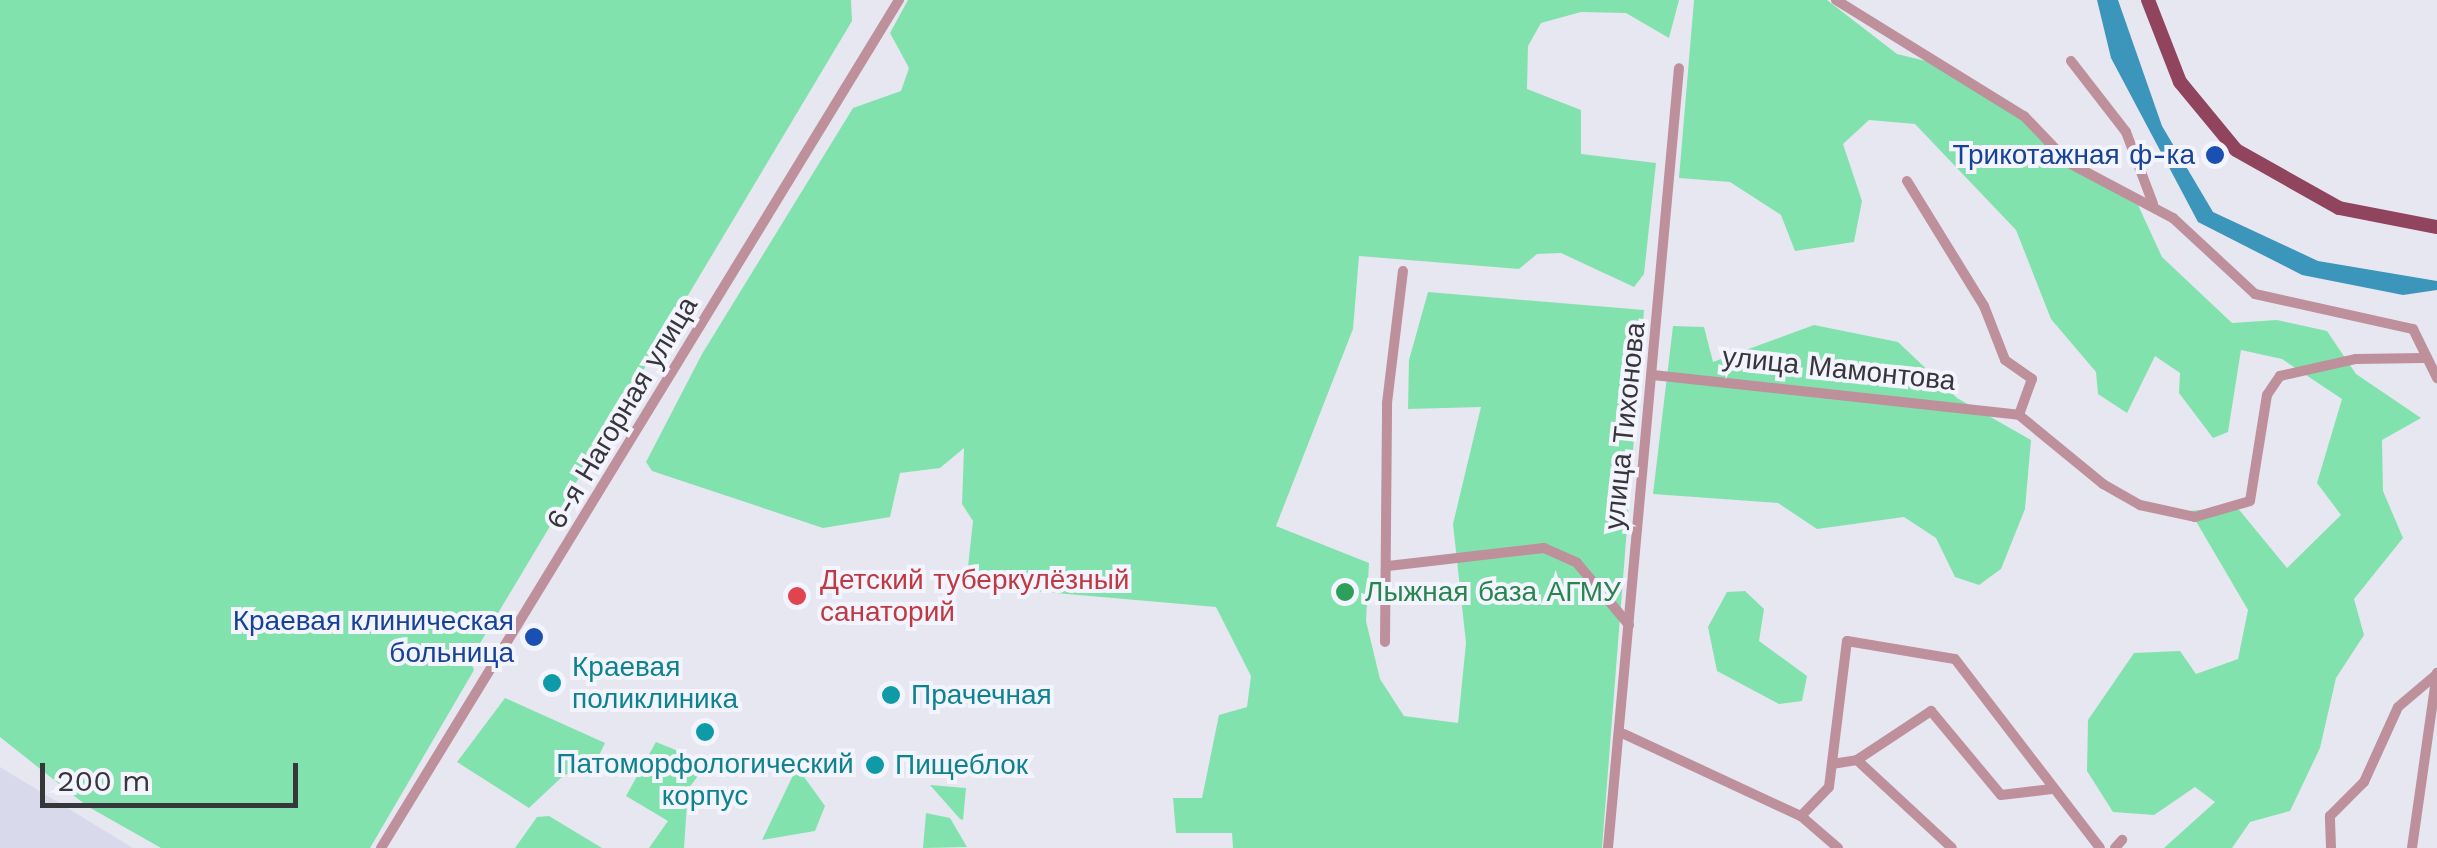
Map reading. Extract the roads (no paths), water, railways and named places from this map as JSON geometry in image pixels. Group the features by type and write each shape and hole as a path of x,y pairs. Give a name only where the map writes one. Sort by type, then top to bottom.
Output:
{"main road":[{"path":"2148,0 2180,82 2236,150 2339,208 2437,227"}],"street":[{"name":"6-я Нагорная улица","path":"381,848 899,0"},
{"path":"1836,0 2024,116 2069,163 2153,204 2255,294 2412,329 2437,378"},
{"path":"2072,61 2126,132 2153,204"},
{"name":"улица Тихонова","path":"1610,847 1624,734 1629,625 1678,68"},
{"path":"1907,182 1984,306 2005,360 2032,379 2019,414 2140,505 2216,515 2250,500 2268,395 2280,376 2356,359 2424,358"},
{"path":"1385,642 1387,403 1402,271"},
{"name":"улица Мамонтова","path":"1653,375 2019,414"},
{"path":"1388,566 1544,548 1577,563 1629,625"},
{"path":"1801,816 1824,795 1832,764 1847,641 1955,660 2100,848"},
{"path":"2331,848 2330,816 2364,782 2398,706 2437,673"},
{"path":"2412,848 2437,673"},
{"path":"1832,764 1857,760 1930,711 2001,794 2052,789"},
{"path":"1624,734 1801,816 1838,848"},
{"path":"1857,760 1952,848"}],"water":[{"path":"2097,0 2118,0 2162,126 2213,212 2318,261 2437,281 2437,290 2403,295 2302,275 2198,222 2111,58"}],"place":[{"name":"Трикотажная ф-ка","path":"2215,155"},
{"name":"Лыжная база АГМУ","path":"1345,592"},
{"name":"Детский туберкулёзный санаторий","path":"797,596"},
{"name":"Краевая клиническая больница","path":"534,637"},
{"name":"Краевая поликлиника","path":"552,683"},
{"name":"Прачечная","path":"891,695"},
{"name":"Патоморфологический корпус","path":"705,732"},
{"name":"Пищеблок","path":"875,765"}]}
